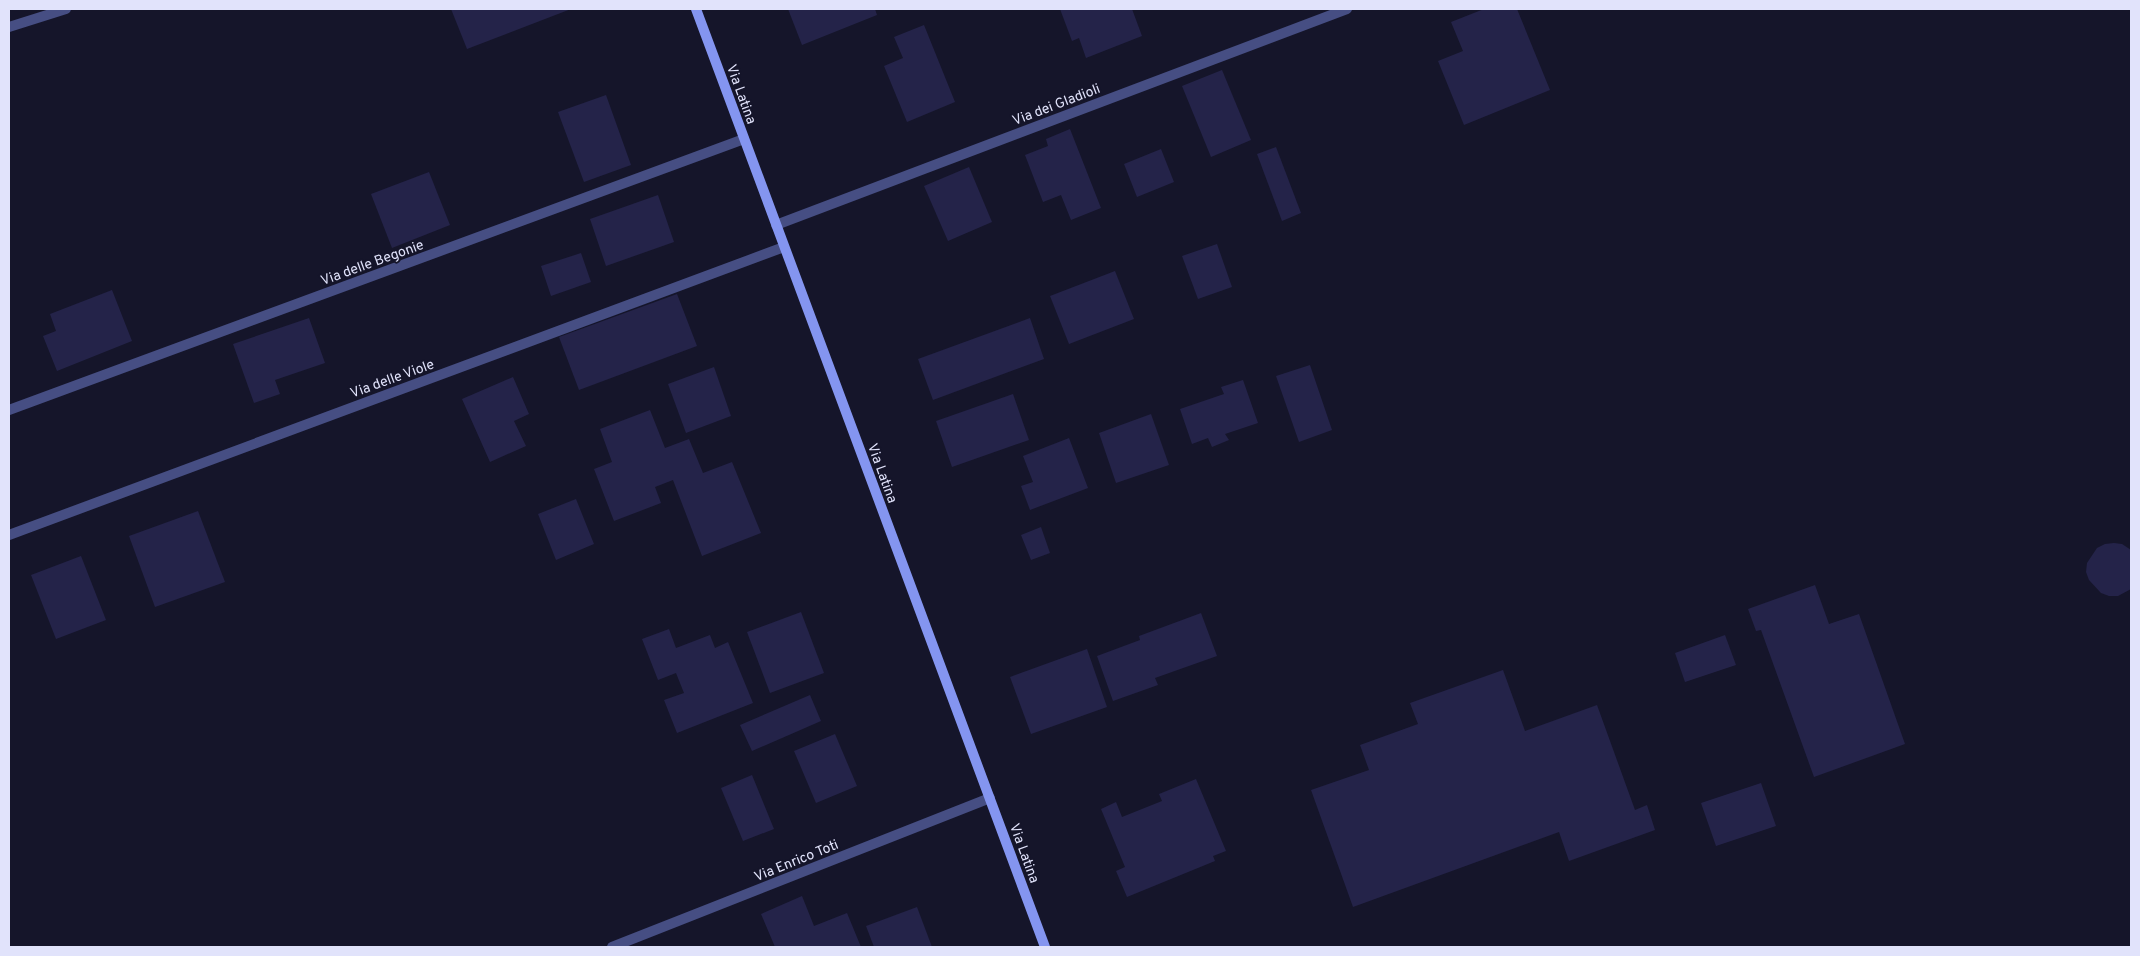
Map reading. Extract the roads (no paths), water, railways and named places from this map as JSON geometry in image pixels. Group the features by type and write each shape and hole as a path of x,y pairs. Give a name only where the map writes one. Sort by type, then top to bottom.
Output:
{"main road":[{"name":"Via Latina","path":"696,9 1045,947"}],"street":[{"path":"9,27 66,9"},
{"name":"Via dei Gladioli","path":"776,225 1346,9"},
{"name":"Via delle Begonie","path":"9,410 744,138"},
{"name":"Via delle Viole","path":"9,535 784,247"},
{"name":"Via Enrico Toti","path":"612,947 990,798"}]}
